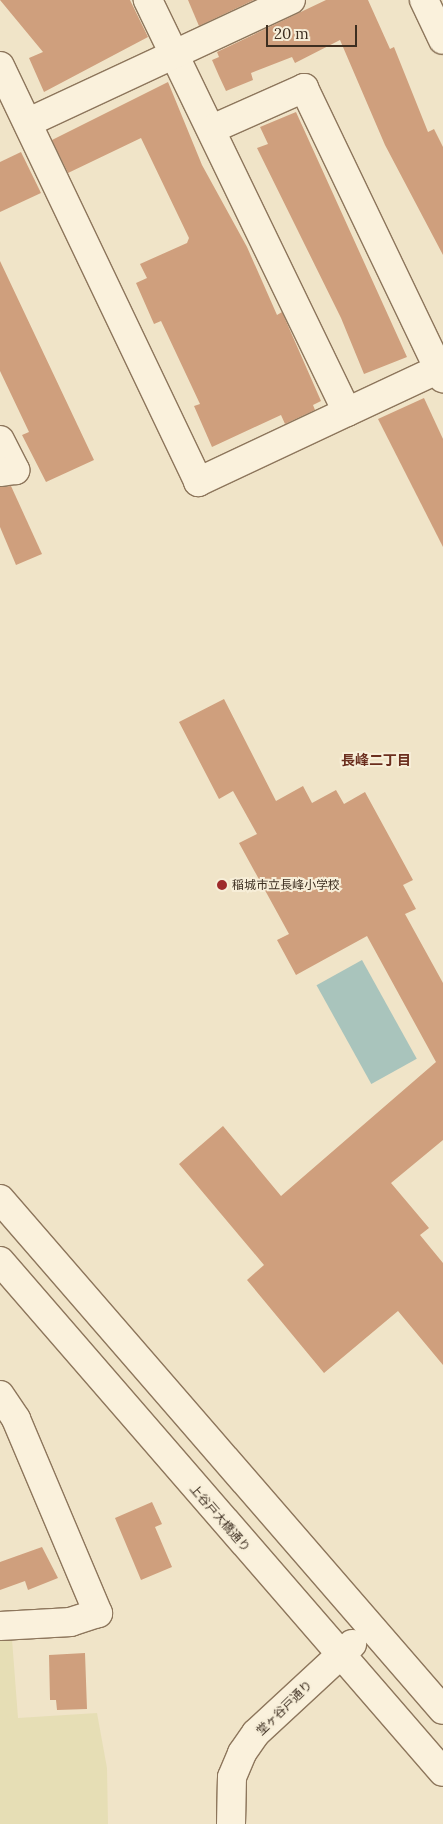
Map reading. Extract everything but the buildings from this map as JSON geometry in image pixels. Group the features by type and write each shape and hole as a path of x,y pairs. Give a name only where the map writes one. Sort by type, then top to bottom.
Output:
{"street":[{"path":"148,0 177,55 347,412"},
{"path":"29,122 177,55 291,0"},
{"path":"424,0 443,40"},
{"path":"0,66 29,122 198,482 347,412 441,373 304,88 212,129"},
{"path":"0,440 15,470 0,472"},
{"path":"0,1199 369,1628 443,1710"},
{"name":"上谷戸大橋通り","path":"0,1261 339,1656 443,1772"},
{"path":"0,1395 16,1418 98,1613 71,1622 0,1626"},
{"name":"堂ヶ谷戸通り","path":"231,1824 232,1777 242,1753 256,1733 369,1628"}],"shaded area":[{"path":"12,1639 18,1718 97,1713 107,1768 108,1824 0,1824 0,1641"}],"water":[{"path":"362,960 417,1059 371,1084 317,985"}],"place":[{"name":"稲城市立長峰小学校","path":"222,885"}],"district":[{"name":"長峰二丁目","path":"376,760"}]}
